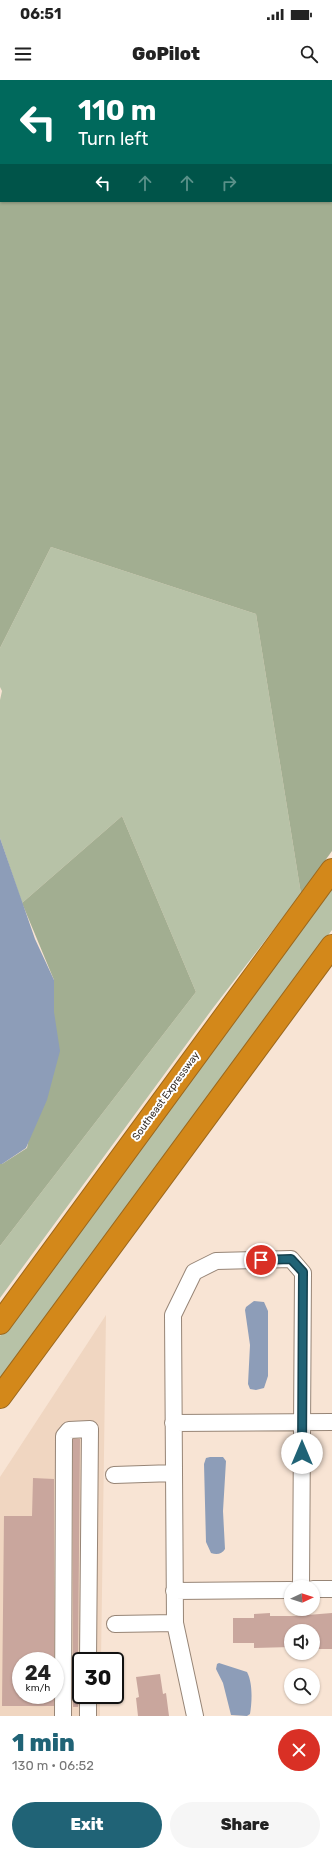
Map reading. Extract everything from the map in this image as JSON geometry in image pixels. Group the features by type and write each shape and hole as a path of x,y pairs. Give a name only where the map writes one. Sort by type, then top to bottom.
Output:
{"highway":[{"name":"Southeast Expressway","path":"0,1323 332,870"},
{"path":"0,1397 332,946"}],"street":[{"path":"195,1716 174,1623 173,1315 194,1272 216,1261 291,1259 303,1272 301,1580"},
{"path":"173,1423 332,1422"},
{"path":"63,1716 64,1436 70,1430 90,1429 88,1652"},
{"path":"114,1475 174,1473"},
{"path":"320,1589 332,1589"},
{"path":"174,1591 284,1590"},
{"path":"115,1624 174,1623"},
{"path":"88,1704 88,1716"}],"shaded area":[{"path":"106,1315 101,1652 72,1652 72,1704 100,1704 100,1716 0,1716 0,1477"}],"green space":[{"path":"0,202 332,202 332,851 301,894 256,614 51,547 0,648"},
{"path":"51,547 256,614 301,894 213,1008 0,1298 0,1246 196,992 122,816 22,903 0,838 0,700 2,691 0,687 0,648"},
{"path":"122,816 196,992 0,1246 0,1164 27,1148 54,1012 54,980 22,903"},
{"path":"332,885 332,930 0,1382 0,1336"}],"water":[{"path":"0,838 35,939 54,980 54,1012 60,1051 47,1100 26,1148 2,1164 0,1164"},
{"path":"254,1301 264,1302 268,1311 268,1376 264,1388 256,1390 250,1389 248,1384 250,1345 245,1310 246,1307"},
{"path":"223,1457 226,1461 223,1511 225,1549 221,1553 217,1554 211,1553 206,1542 204,1464 206,1458"},
{"path":"219,1663 247,1672 249,1676 252,1698 250,1714 247,1716 231,1715 223,1683 216,1669 217,1664"}],"building":[{"path":"73,1439 80,1439 78,1652 73,1652"},
{"path":"33,1478 54,1479 54,1652 12,1652 12,1704 54,1704 54,1706 2,1706 4,1516 32,1516"},
{"path":"270,1613 270,1616 320,1616 320,1614 332,1613 332,1649 320,1649 320,1624 284,1624 284,1647 254,1648 254,1643 233,1643 233,1618 254,1618 254,1614"},
{"path":"160,1674 163,1694 166,1693 169,1716 138,1716 136,1698 139,1697 136,1677"},
{"path":"73,1704 78,1704 78,1707 73,1707"}],"route":[{"path":"261,1260 291,1259 303,1272 302,1453"}]}
